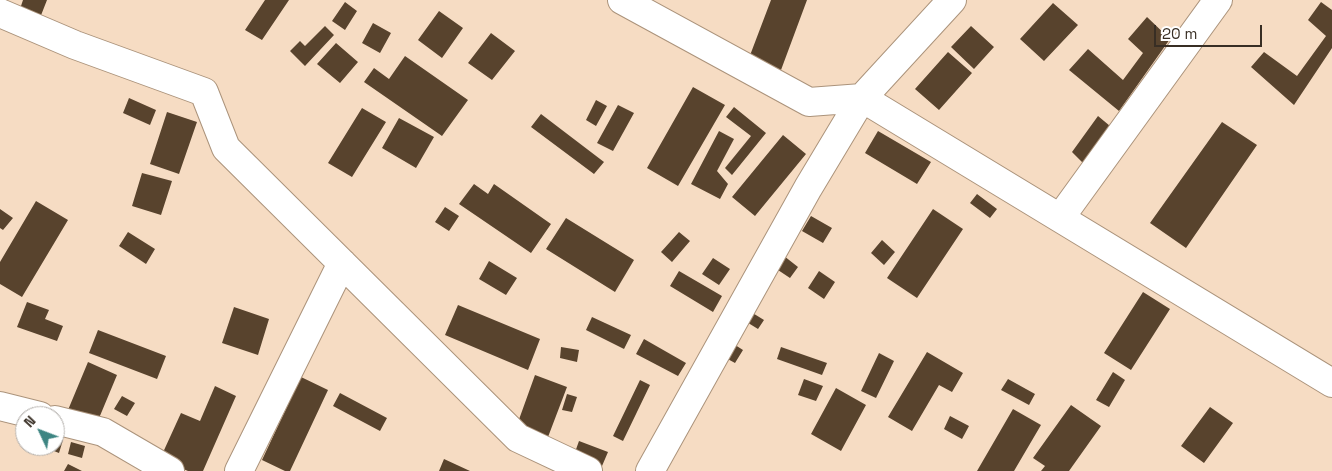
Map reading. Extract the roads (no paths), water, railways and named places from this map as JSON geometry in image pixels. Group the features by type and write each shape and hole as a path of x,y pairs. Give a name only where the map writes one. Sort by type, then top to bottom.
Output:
{"street":[{"path":"622,0 809,102 862,98 1332,383"},
{"path":"650,471 808,188 862,98 952,0"},
{"path":"1060,218 1218,0"},
{"path":"0,13 75,45 204,92 226,148 518,438 588,471"},
{"path":"239,471 342,263"},
{"path":"0,406 15,410"},
{"path":"65,423 102,432 170,471"}]}
